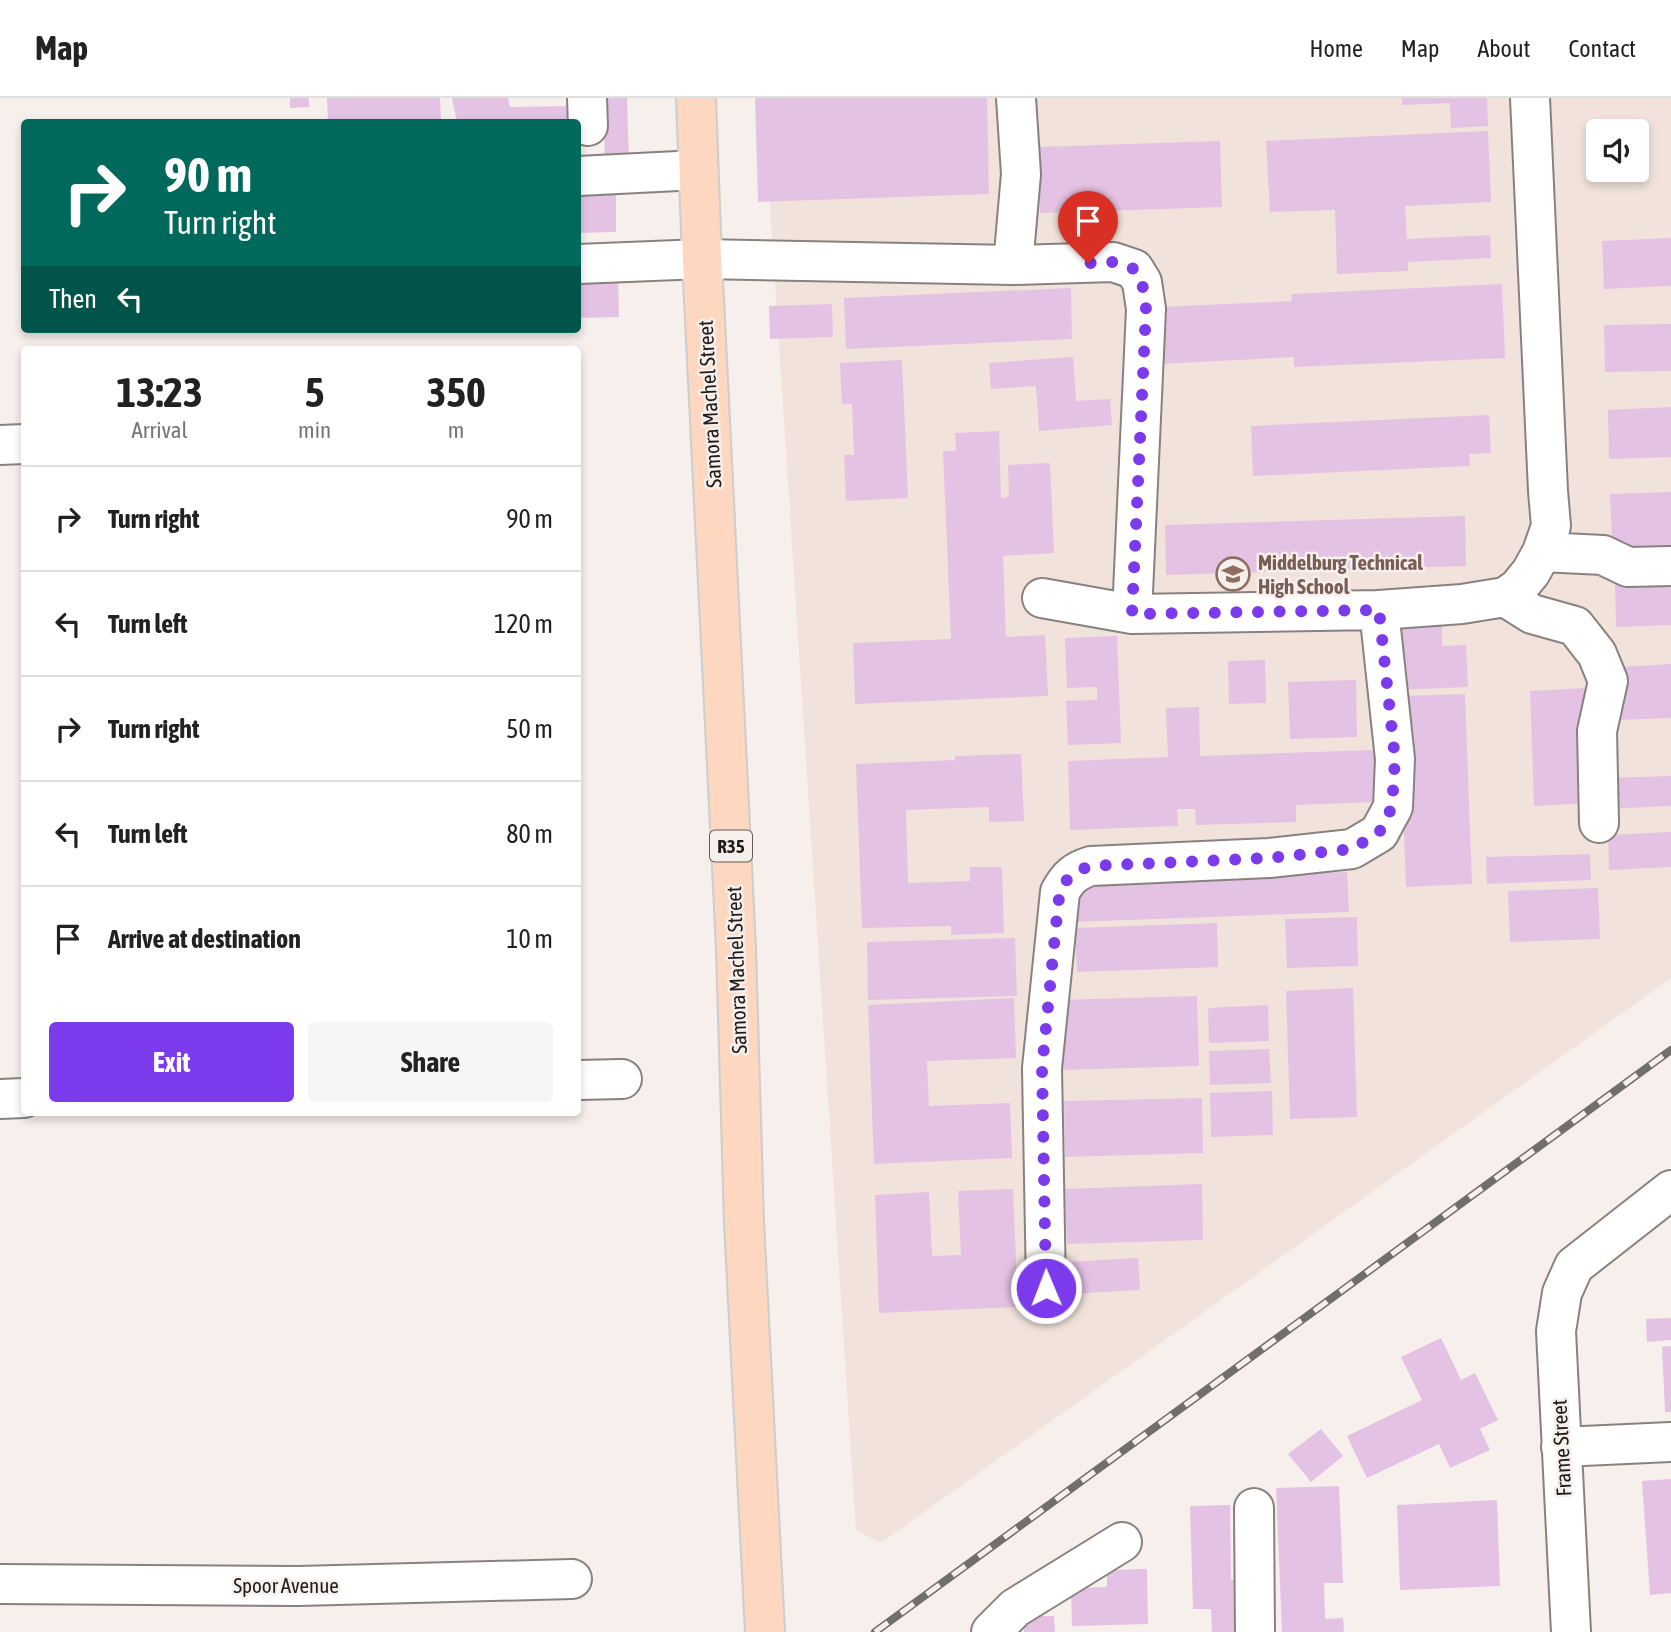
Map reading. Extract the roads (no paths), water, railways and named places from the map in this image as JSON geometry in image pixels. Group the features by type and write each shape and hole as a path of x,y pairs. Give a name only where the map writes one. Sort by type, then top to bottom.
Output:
{"main road":[{"name":"Samora Machel Street","path":"696,98 736,948 744,1222 765,1632"}],"street":[{"path":"1013,265 1021,174 1016,98"},
{"path":"1042,598 1132,614 1379,610 1462,604 1505,597 1518,588 1542,552 1551,526 1530,98"},
{"path":"581,176 698,170"},
{"path":"581,264 702,259 1013,265 1113,262 1134,269 1142,282 1146,309 1132,614"},
{"path":"0,445 21,443"},
{"path":"1542,552 1603,555 1628,568 1671,566"},
{"path":"1505,597 1532,614 1575,626 1597,654 1608,681 1597,731 1599,823"},
{"path":"1046,1288 1042,1068 1059,892 1066,880 1076,871 1091,866 1269,858 1352,849 1379,833 1392,807 1395,759 1379,610"},
{"path":"581,1080 622,1079"},
{"path":"0,1099 21,1098"},
{"name":"Frame Street","path":"1571,1632 1556,1331 1562,1293 1574,1266 1671,1190"},
{"path":"1561,1447 1671,1442"},
{"path":"1254,1508 1255,1632"},
{"path":"991,1632 1015,1608 1122,1542"},
{"name":"Spoor Avenue","path":"0,1584 298,1587 572,1579"}],"railway":[{"path":"875,1632 1671,1050"}],"place":[{"name":"Middelburg Technical High School","path":"1233,574"}]}
